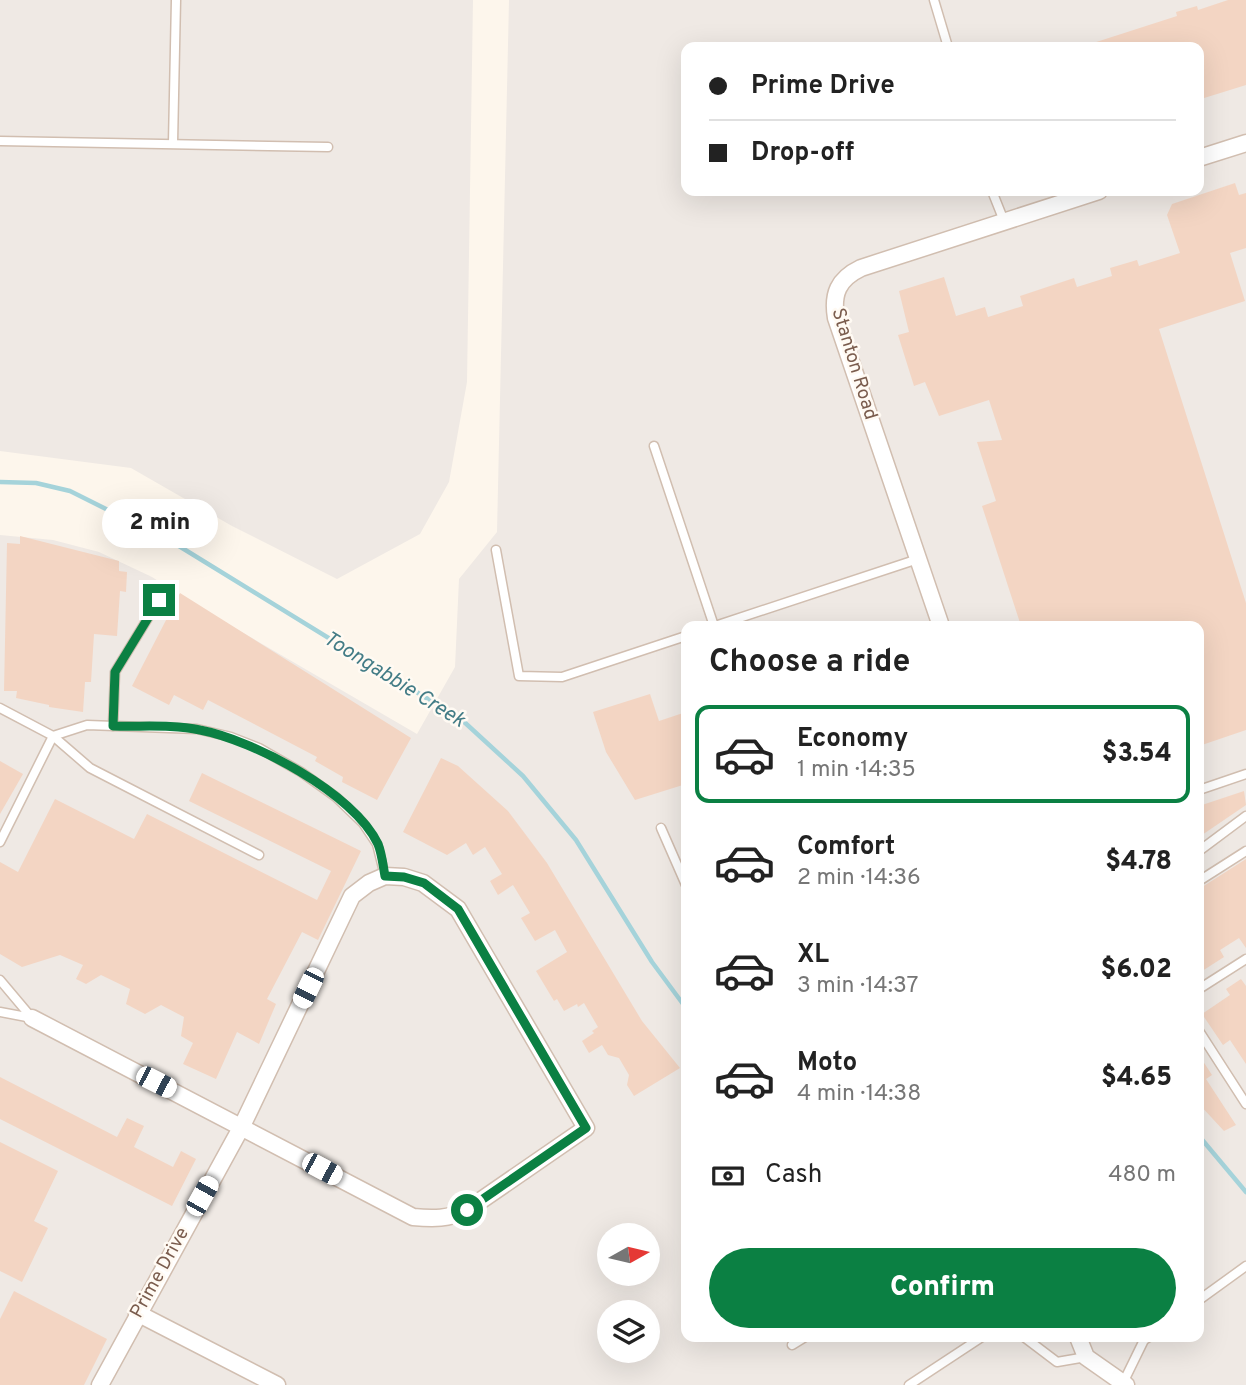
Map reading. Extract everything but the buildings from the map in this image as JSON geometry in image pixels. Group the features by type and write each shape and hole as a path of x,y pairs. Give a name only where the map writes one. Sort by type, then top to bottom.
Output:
{"street":[{"path":"1204,156 1246,143"},
{"name":"Stanton Road","path":"939,621 836,318 833,302 835,291 850,274 861,268 1084,196"},
{"path":"32,1018 413,1217 451,1217 467,1210 586,1128 458,909 424,883 404,877 385,876"},
{"name":"Prime Drive","path":"100,1385 137,1313 242,1126 352,896 369,883 385,876"},
{"path":"137,1313 277,1385"},
{"path":"1080,1342 1086,1357 1125,1384"}],"lane":[{"path":"173,143 176,0"},
{"path":"934,0 947,42"},
{"path":"0,141 328,147"},
{"path":"994,196 1004,222"},
{"path":"654,446 713,621"},
{"path":"496,550 519,676 562,677 681,638"},
{"path":"730,621 918,559"},
{"path":"113,726 115,672 159,600"},
{"path":"0,708 53,736 90,768 259,855"},
{"path":"0,842 53,736 87,725 197,729 231,737 259,748 337,797 363,823 377,844 385,876"},
{"path":"1204,788 1246,774"},
{"path":"1204,847 1246,816"},
{"path":"661,828 681,874"},
{"path":"1204,878 1246,851"},
{"path":"1204,986 1246,959"},
{"path":"0,980 32,1018"},
{"path":"0,1012 32,1018"},
{"path":"1204,1039 1246,1104"},
{"path":"1204,1296 1246,1266"},
{"path":"793,1345 798,1342"},
{"path":"909,1385 974,1342"},
{"path":"1031,1342 1057,1362 1086,1357"},
{"path":"1125,1384 1143,1342"}],"shaded area":[{"path":"0,0 473,0 467,382 449,482 420,534 337,579 232,526 131,468 0,451"},
{"path":"509,0 1246,0 1246,1385 0,1385 0,535 53,540 99,552 152,577 417,734 455,667 459,579 497,532"}],"waterway":[{"name":"Toongabbie Creek","path":"0,482 36,483 70,491 174,543 462,720 523,776 576,840 652,962 681,1001"},
{"name":"Toongabbie Creek","path":"1204,1142 1246,1192"}],"route":[{"path":"159,600 115,672 113,726 197,729 231,737 259,748 337,797 363,823 377,844 385,876 404,877 424,883 458,909 586,1128 467,1210"}]}
